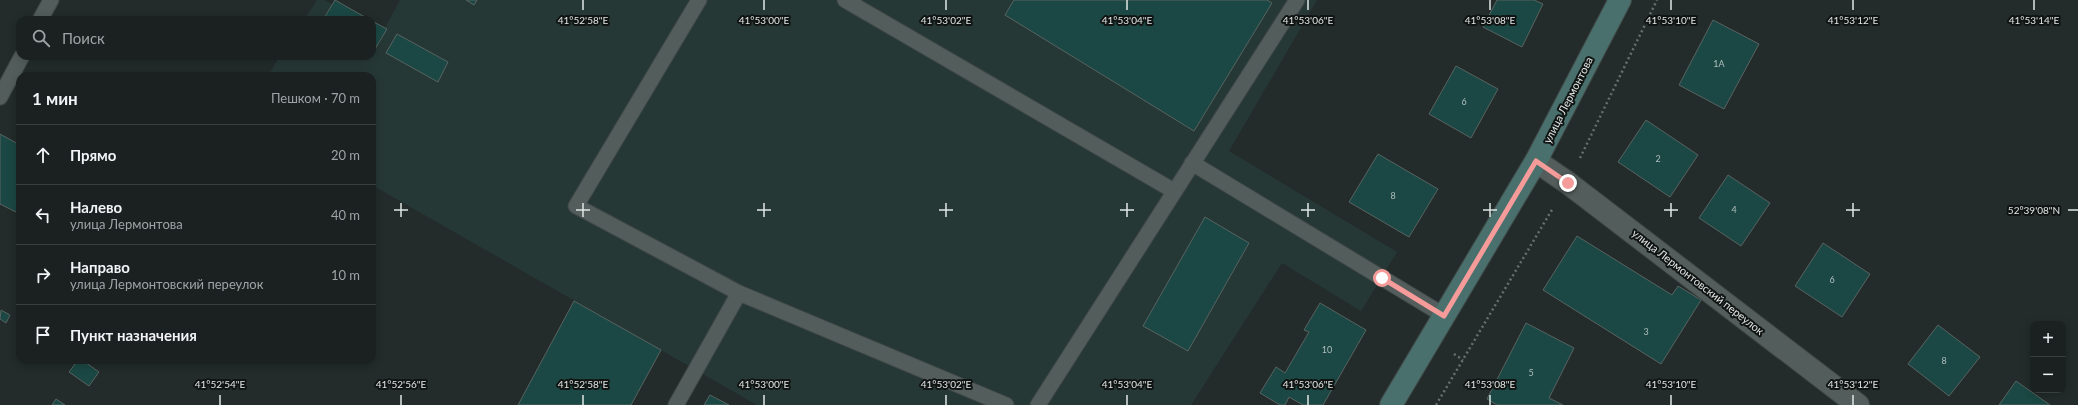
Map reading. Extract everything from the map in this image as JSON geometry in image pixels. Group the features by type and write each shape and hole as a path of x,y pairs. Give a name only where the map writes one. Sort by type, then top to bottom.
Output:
{"street":[{"name":"улица Лермонтова","path":"1391,405 1536,161 1620,0"},
{"name":"улица Лермонтовский переулок","path":"1536,161 1568,183 1858,405"}],"lane":[{"path":"42,16 51,0"},
{"path":"699,0 576,206 739,293 1006,405"},
{"path":"845,0 1174,191"},
{"path":"1038,405 1297,0"},
{"path":"0,97 20,60"},
{"path":"1192,163 1444,316"},
{"path":"676,405 739,293"}],"shaded area":[{"path":"317,0 324,0 356,16 307,16"},
{"path":"400,0 1317,0 1229,151 1397,252 1361,311 1282,263 1191,405 757,405 376,187 376,72 270,72 278,60 376,60 376,26 384,30"}],"building":[{"path":"335,0 363,16 325,16"},
{"path":"466,0 477,0 474,5"},
{"path":"1014,0 1267,0 1272,3 1194,131 1005,15"},
{"path":"1497,0 1534,0 1543,4 1522,47 1483,27"},
{"path":"1713,20 1759,44 1724,109 1679,85"},
{"path":"376,23 387,29 376,47"},
{"path":"397,34 448,62 438,82 386,53"},
{"path":"1456,66 1498,89 1471,138 1429,114"},
{"path":"1646,120 1698,155 1670,197 1618,162"},
{"path":"0,134 16,143 16,212 0,204"},
{"path":"1378,154 1438,189 1409,237 1349,202"},
{"path":"1728,175 1770,203 1741,246 1699,218"},
{"path":"1205,217 1249,243 1188,351 1143,326"},
{"path":"1577,236 1672,295 1678,286 1701,300 1661,364 1543,290"},
{"path":"1823,243 1870,274 1842,317 1795,286"},
{"path":"574,301 661,350 631,405 518,405"},
{"path":"1320,303 1366,330 1323,405 1303,405 1289,397 1285,405 1280,405 1260,393 1276,367 1285,373 1309,332 1304,330"},
{"path":"1,310 10,315 6,323 0,319"},
{"path":"1526,323 1574,348 1549,398 1563,405 1497,405 1487,399"},
{"path":"1938,325 1980,357 1949,396 1908,364"},
{"path":"75,364 88,364 99,372 89,386 69,372"},
{"path":"2016,381 2030,391 2030,393 2033,393 2050,405 1999,405"},
{"path":"710,395 729,405 704,405"},
{"path":"56,399 65,405 52,405"}],"route":[{"path":"1382,278 1444,316 1536,161 1568,183"}]}
